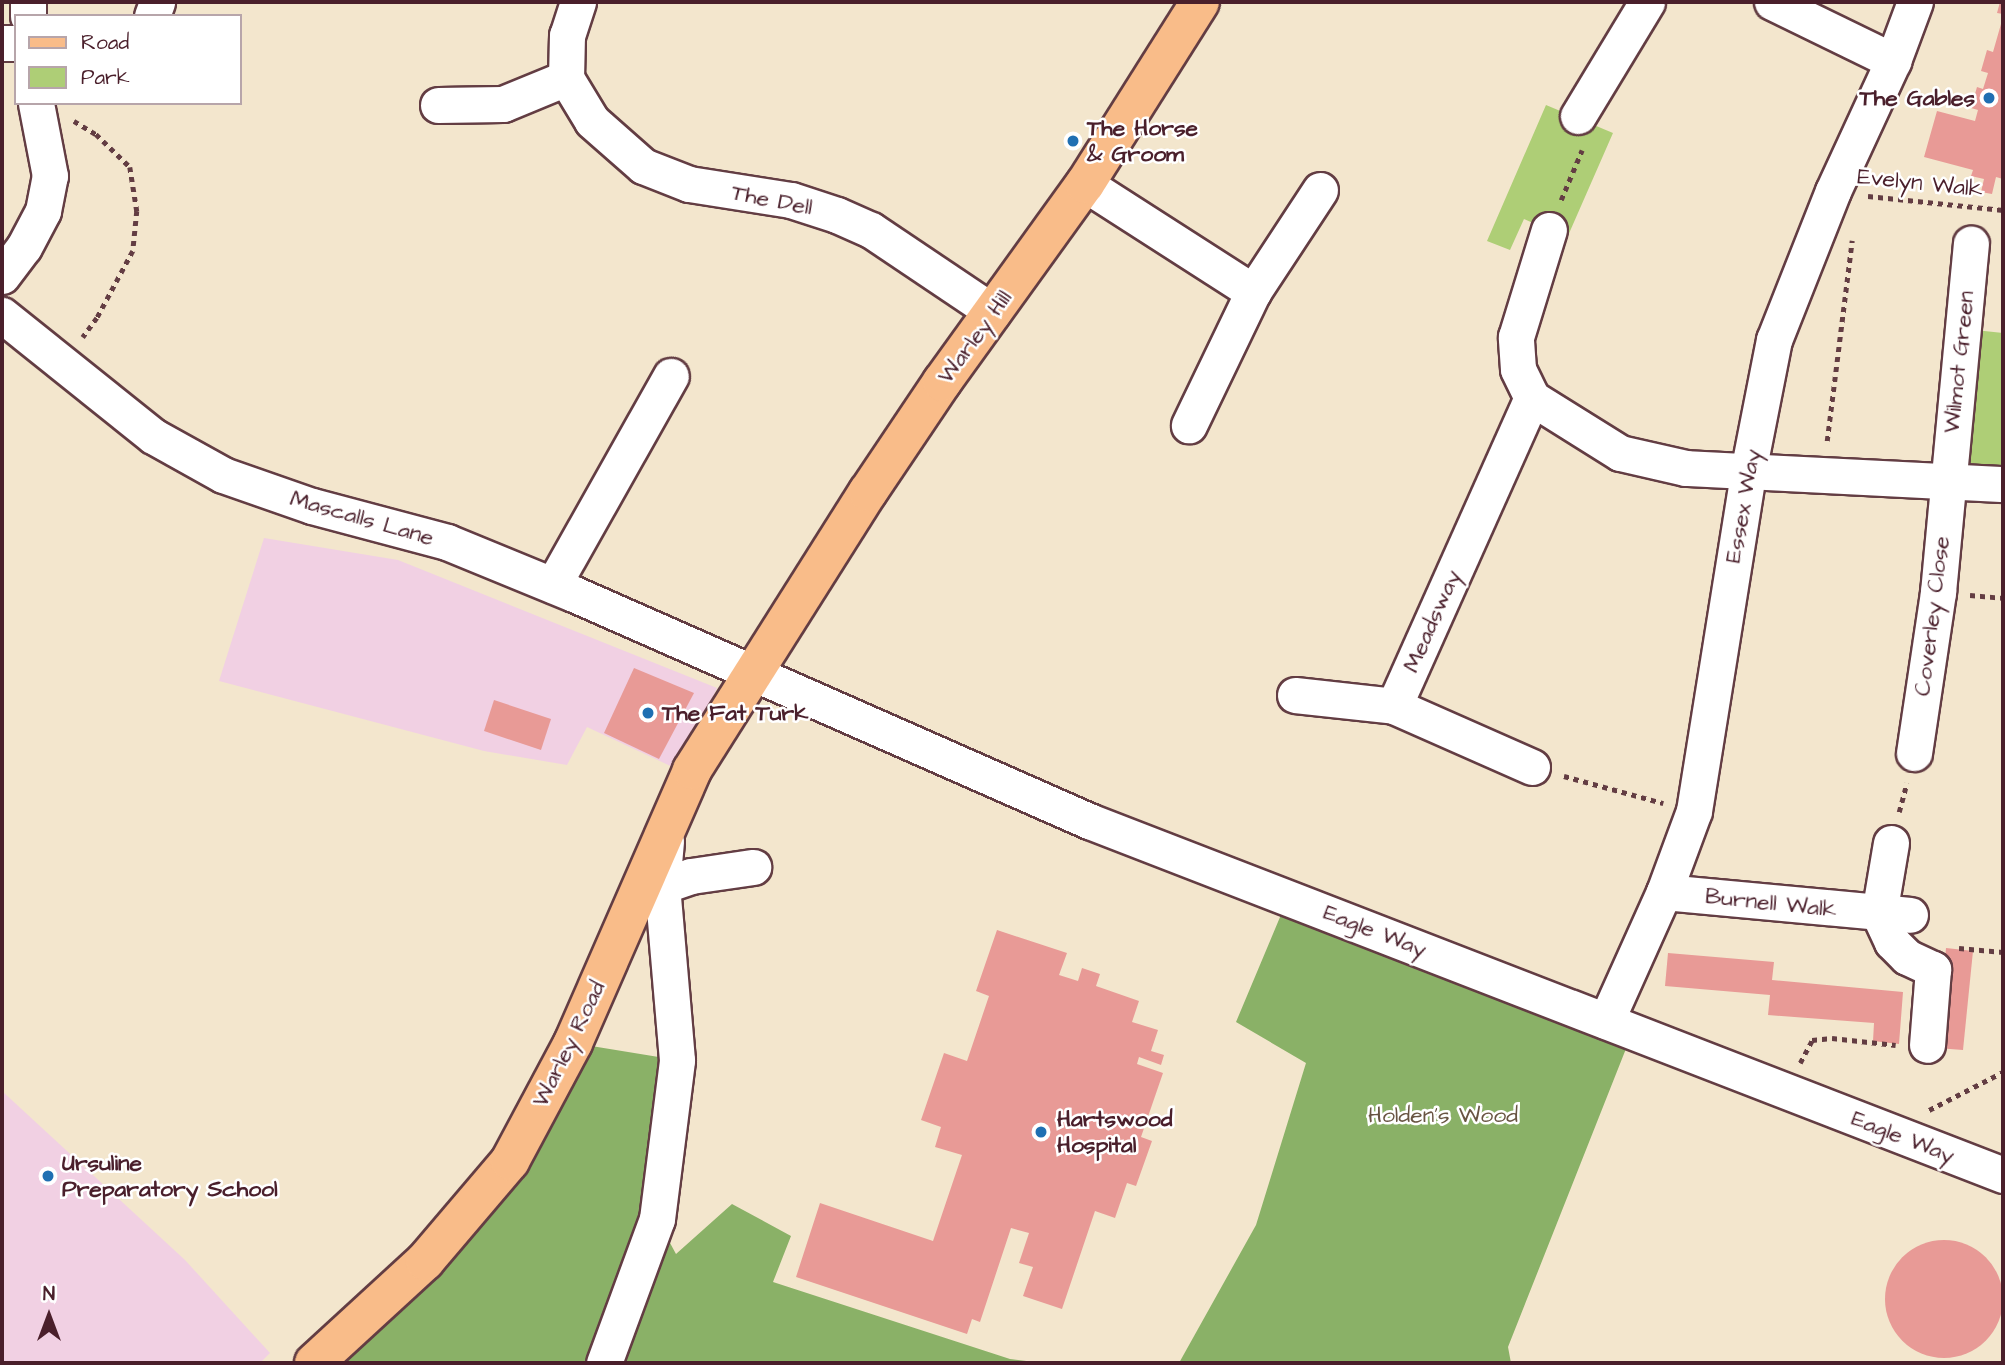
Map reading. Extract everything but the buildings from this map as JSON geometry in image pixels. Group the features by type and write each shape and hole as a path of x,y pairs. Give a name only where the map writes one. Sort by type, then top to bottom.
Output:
{"main road":[{"name":"Warley Hill","path":"752,674 875,481 1085,184 1200,2"},
{"name":"Warley Road","path":"314,1363 425,1261 510,1161 573,1042 692,770 752,674"}],"street":[{"path":"438,105 503,104 566,78 568,35 578,2"},
{"path":"1578,116 1647,2"},
{"path":"1772,2 1893,61"},
{"name":"Essex Way","path":"1606,1021 1664,892 1694,811 1748,472 1774,340 1833,191 1893,61 1915,2"},
{"name":"The Dell","path":"566,78 592,121 643,166 689,184 792,200 837,215 871,230 993,312"},
{"path":"2,276 24,247 43,211 50,176 36,105"},
{"path":"1085,184 1253,292"},
{"path":"1189,425 1253,292 1320,190"},
{"path":"1549,230 1516,337 1518,369 1532,398 1620,453 1686,468 1948,479 2003,484"},
{"name":"Wilmot Green","path":"1948,479 1971,244"},
{"name":"Mascalls Lane","path":"2,315 61,365 153,436 223,475 312,506 447,542 553,585 752,674"},
{"path":"553,585 671,376"},
{"name":"Meadsway","path":"1394,706 1532,398"},
{"name":"Coverley Close","path":"1914,753 1938,592 1948,479"},
{"name":"Eagle Way","path":"752,674 1089,821 2003,1175"},
{"path":"1295,695 1394,706 1532,767"},
{"path":"604,1363 657,1219 677,1060 662,886 667,831"},
{"path":"1891,843 1895,914 1892,942 1908,957 1933,969 1927,1045"},
{"path":"662,886 691,876 753,867"},
{"name":"Burnell Walk","path":"1664,892 1895,914"}],"path":[{"path":"1549,230 1593,125 1578,116"},
{"path":"61,365 97,318 133,251 137,211 130,167 96,134 71,120"},
{"name":"Evelyn Walk","path":"1833,191 2003,210"},
{"path":"1823,474 1853,235"},
{"path":"1891,843 1914,753"},
{"path":"1532,767 1694,811"},
{"path":"1781,1089 1812,1040 1832,1038 1876,1044 1927,1045"},
{"path":"1892,1132 2003,1072"}],"shaded area":[{"path":"264,538 398,560 717,688 679,770 587,727 567,765 484,751 219,681"},
{"name":"Ursuline Preparatory School","path":"2,1091 185,1260 270,1353 260,1363 2,1363"}],"green space":[{"path":"1546,105 1613,133 1567,238 1524,219 1510,250 1487,241"},
{"path":"1975,330 2003,333 2003,472 1962,468"},
{"name":"Holden's Wood","path":"1288,898 1633,1031 1508,1347 1511,1363 1179,1363 1256,1225 1306,1063 1236,1022"},
{"path":"573,1043 677,1060 657,1219 676,1254 732,1204 791,1236 773,1282 1010,1359 1043,1363 314,1363 422,1263"}],"place":[{"name":"The Gables","path":"1989,98"},
{"name":"The Horse & Groom","path":"1073,141"},
{"name":"The Fat Turk","path":"648,713"},
{"name":"Hartswood Hospital","path":"1041,1132"},
{"name":"Ursuline Preparatory School","path":"48,1176"}]}
